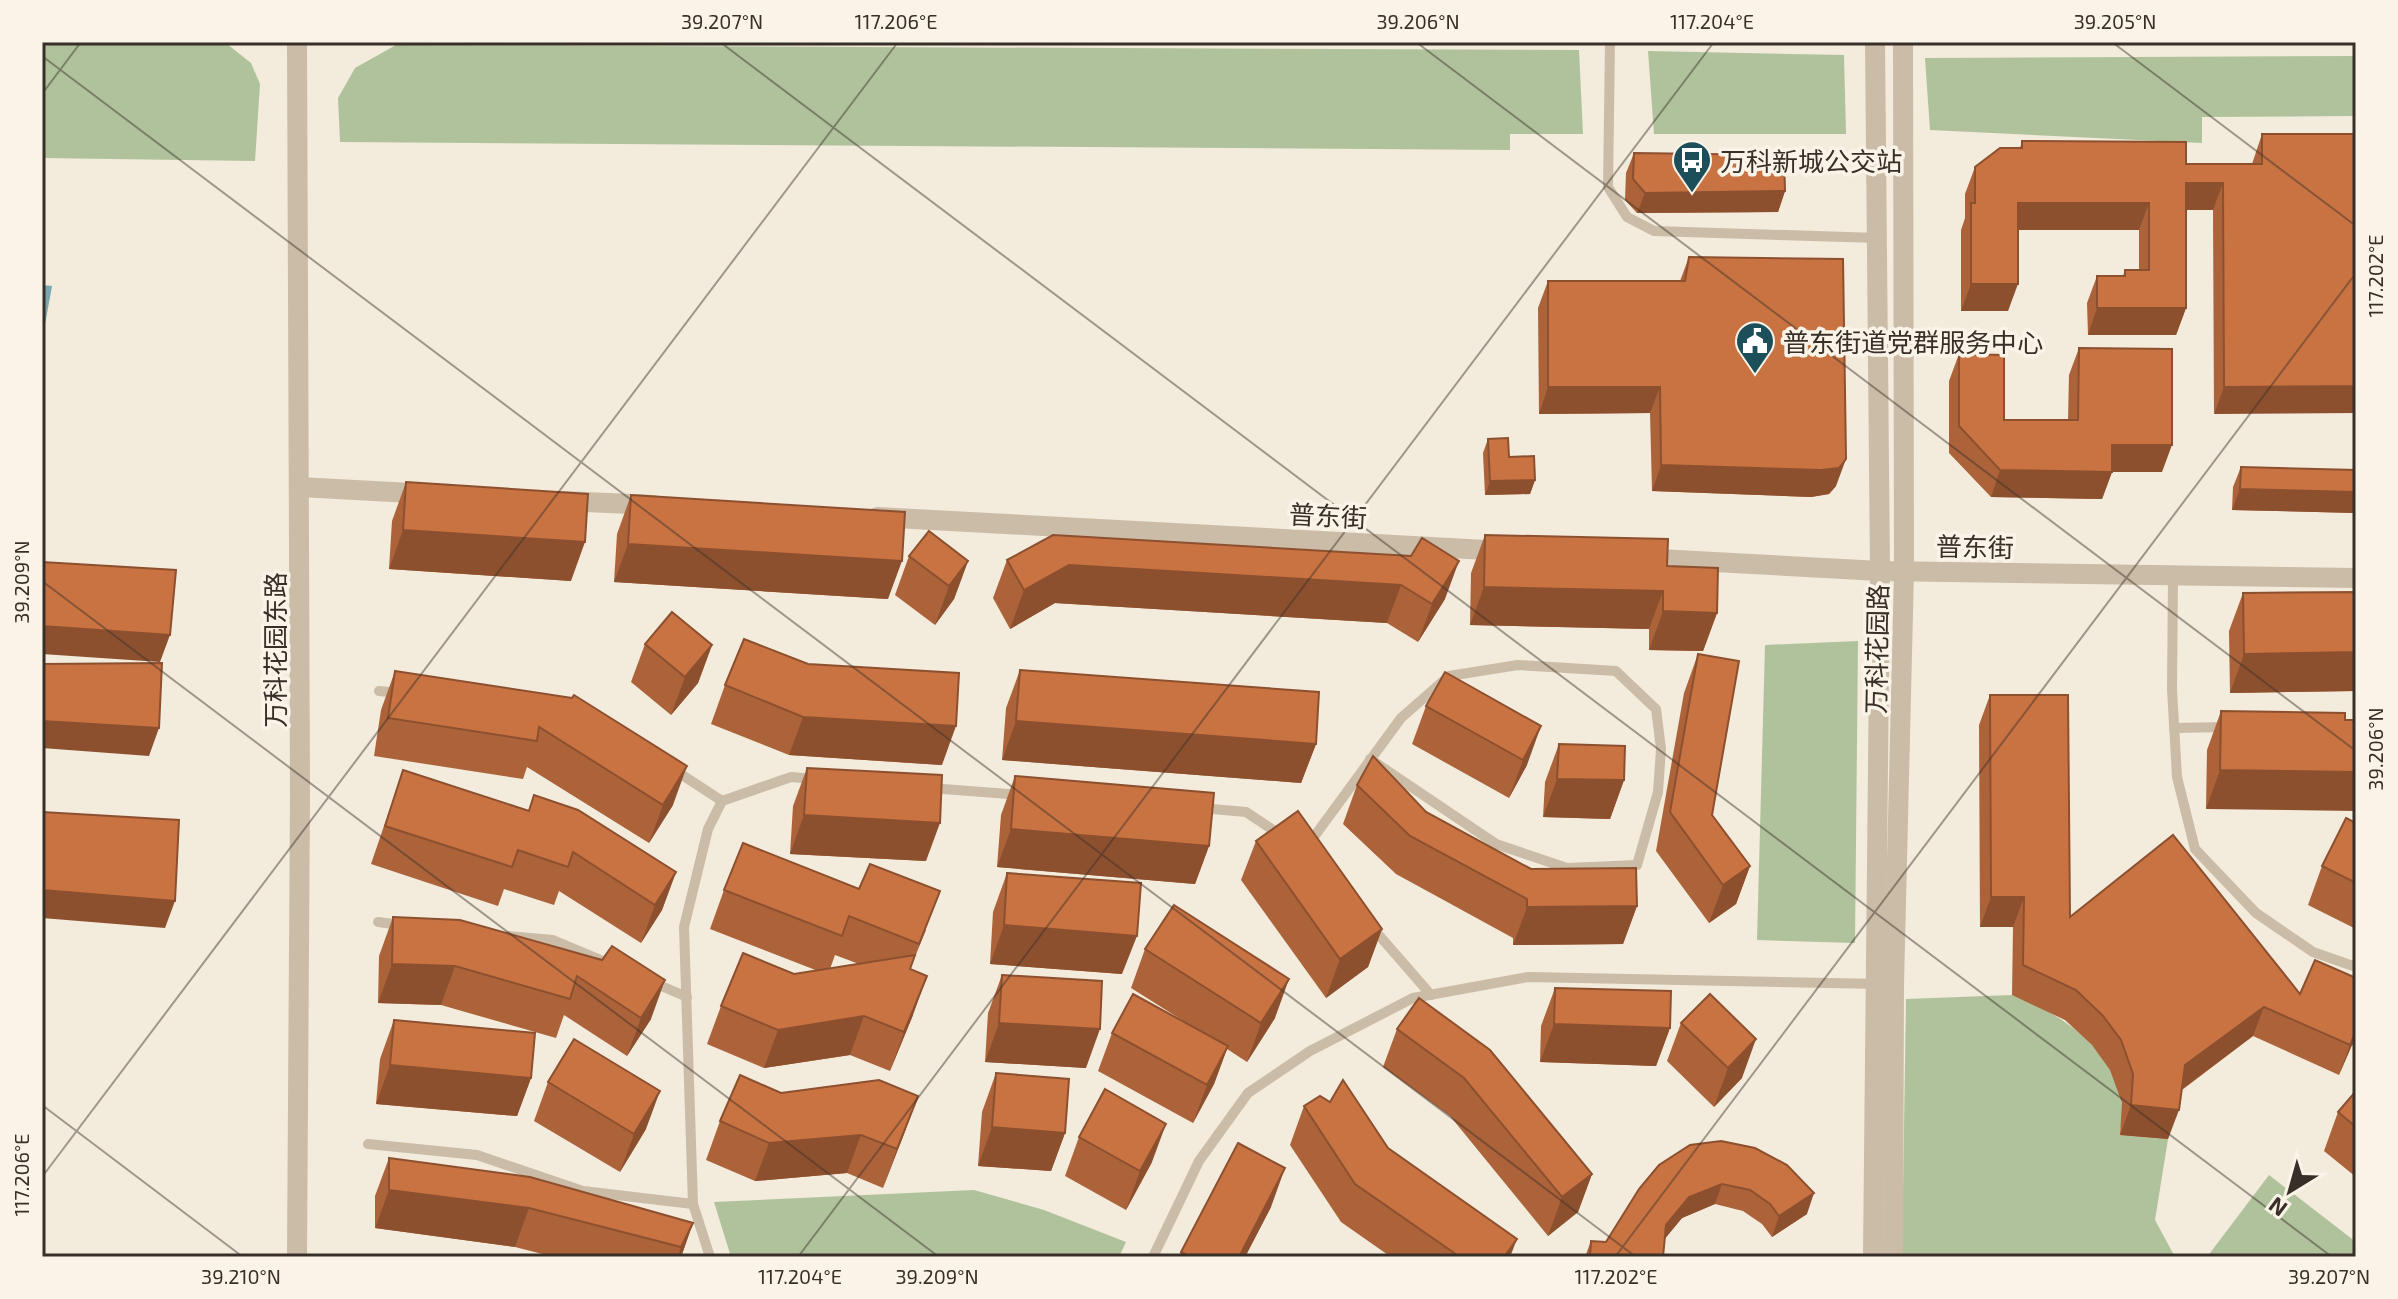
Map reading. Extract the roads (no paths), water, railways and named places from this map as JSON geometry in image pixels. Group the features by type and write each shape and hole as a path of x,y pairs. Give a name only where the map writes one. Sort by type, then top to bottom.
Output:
{"street":[{"name":"万科花园东路","path":"297,42 300,810 297,1257"},
{"name":"万科花园路","path":"1875,42 1884,984 1893,1257"},
{"name":"万科花园路","path":"1873,1257 1904,571 1903,42"},
{"path":"1878,238 1903,237"},
{"path":"299,487 442,494"},
{"path":"538,499 666,506"},
{"name":"普东街","path":"858,516 1529,552"},
{"name":"普东街","path":"1624,557 1880,571 2356,578"}],"lane":[{"path":"1610,42 1608,187 1627,217 1654,231 1878,238"},
{"path":"2173,576 2177,777 2195,849 2256,913 2313,952 2356,967"},
{"path":"1304,850 1370,759 1401,718 1449,676 1518,665 1616,671 1656,709 1661,749 1658,792 1637,865 1567,868 1496,844 1370,759"},
{"path":"379,691 411,694"},
{"path":"2174,728 2234,727"},
{"path":"658,759 722,801"},
{"path":"710,1257 693,1204 684,927 708,829 722,801 791,777 821,779"},
{"path":"925,788 1031,796"},
{"path":"1185,807 1246,812 1304,850 1314,861"},
{"path":"1362,917 1431,995"},
{"path":"378,922 407,925"},
{"path":"495,934 553,940 620,968"},
{"path":"1153,1257 1199,1161 1248,1093 1310,1051 1413,998 1528,977 1884,984"},
{"path":"647,980 687,997"},
{"path":"368,1144 477,1155 583,1191 693,1204"}],"water":[{"path":"42,285 52,286 42,341"}],"place":[{"name":"万科新城公交站","path":"1692,194"},
{"name":"普东街道党群服务中心","path":"1755,375"}]}
